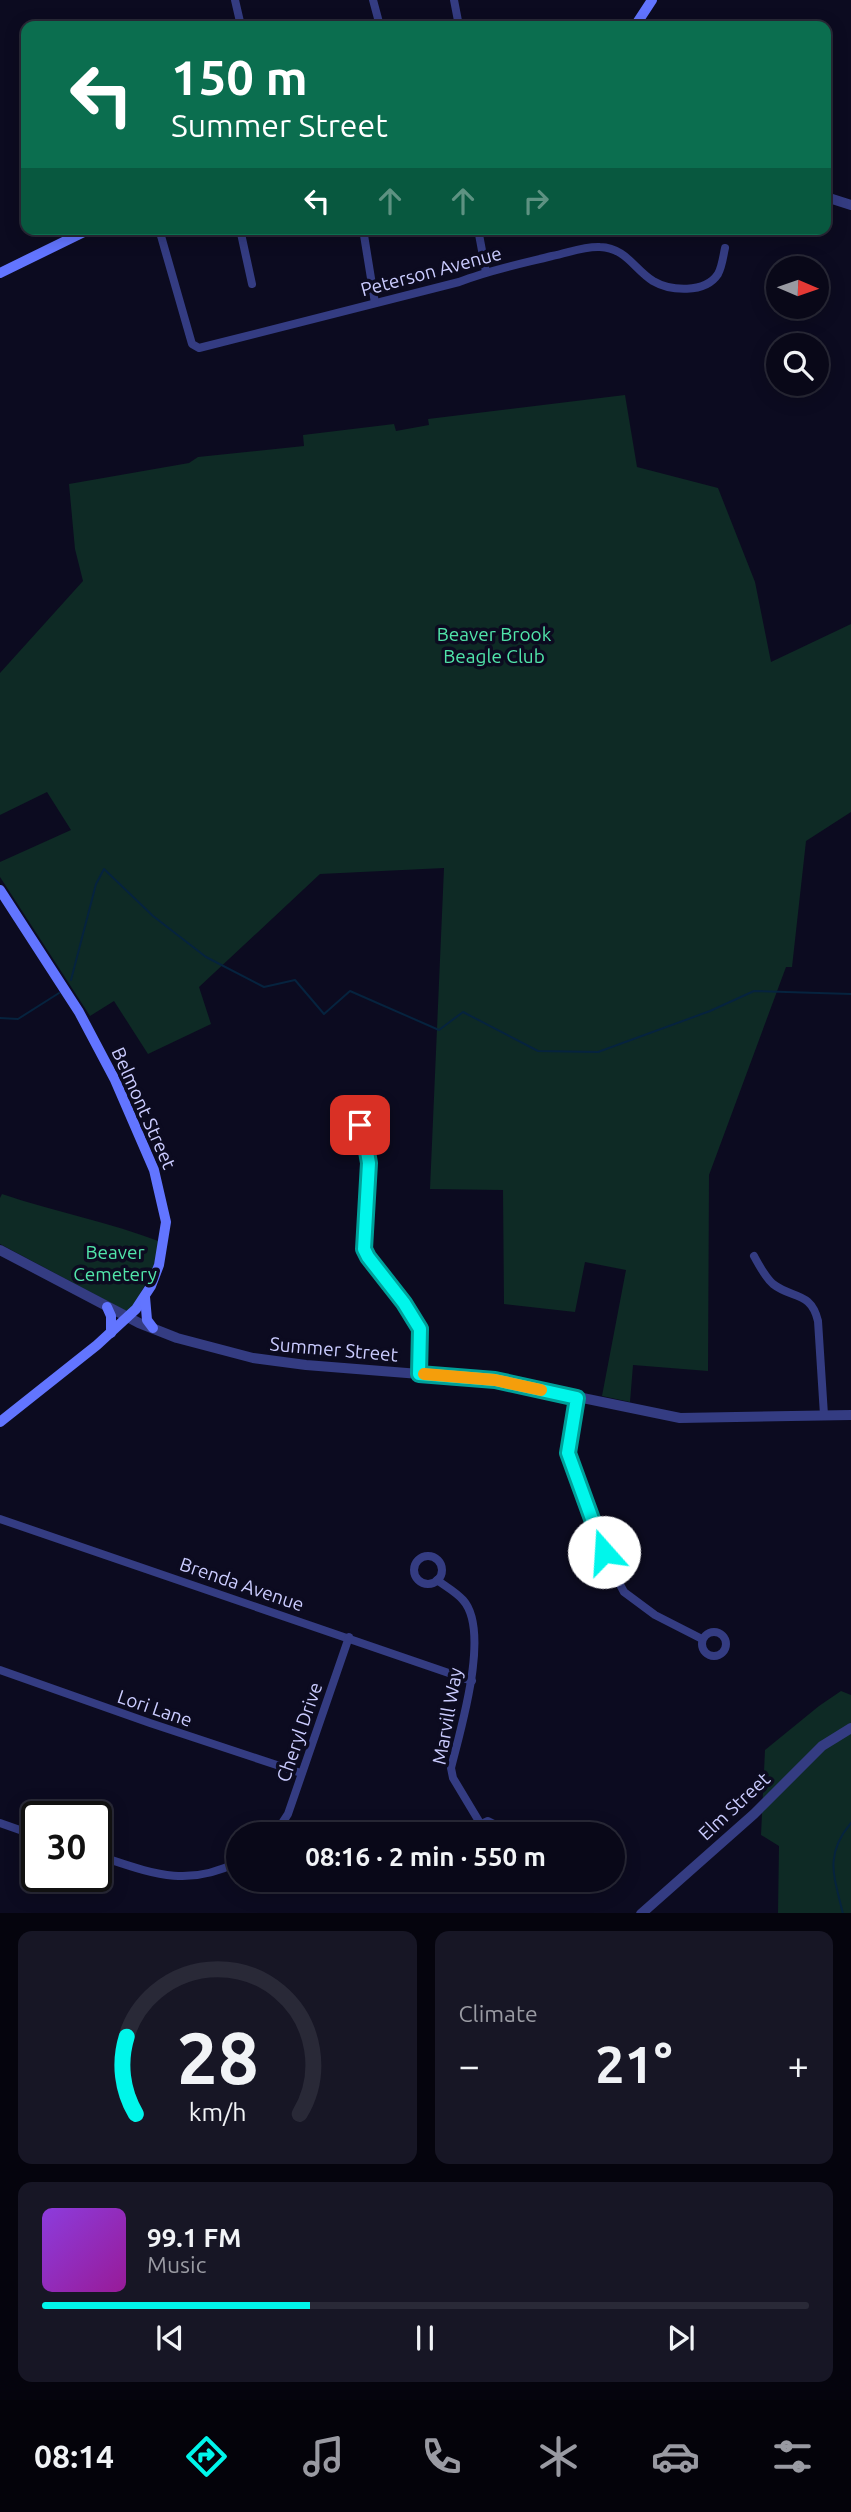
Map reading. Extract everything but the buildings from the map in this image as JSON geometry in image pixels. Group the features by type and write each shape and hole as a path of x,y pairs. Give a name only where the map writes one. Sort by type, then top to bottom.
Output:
{"main road":[{"path":"638,21 652,0"},
{"path":"0,272 77,235"},
{"name":"Belmont Street","path":"0,890 89,1029 127,1104 154,1170 165,1212 166,1233 159,1265 145,1297 128,1318 0,1422"},
{"path":"145,1297 147,1320 153,1328"},
{"path":"107,1307 111,1316 111,1334"}],"street":[{"path":"235,0 240,21"},
{"path":"373,0 379,21"},
{"path":"454,0 458,21"},
{"path":"831,199 851,205"},
{"name":"Peterson Avenue","path":"161,235 195,347 459,282 486,272 598,247 625,254 645,275 663,285 694,288 712,281 718,274 725,248"},
{"path":"241,235 252,284"},
{"path":"364,235 375,303"},
{"path":"479,235 486,272"},
{"path":"357,1129 366,1146 369,1163 364,1249 420,1329 419,1374"},
{"name":"Summer Street","path":"0,1250 128,1318 177,1338 253,1358 306,1365 495,1380 680,1418 851,1415"},
{"path":"754,1256 772,1283 804,1298 815,1310 824,1415"},
{"path":"577,1398 568,1445 569,1461 613,1574 624,1592 645,1608 702,1639"},
{"name":"Brenda Avenue","path":"0,1519 472,1681"},
{"name":"Marvill Way","path":"437,1580 463,1600 470,1612 473,1632 472,1681 451,1768 453,1778 479,1822"},
{"name":"Cheryl Drive","path":"283,1822 288,1814 349,1637"},
{"name":"Lori Lane","path":"0,1670 301,1773"},
{"name":"Elm Street","path":"642,1913 754,1814 822,1746 851,1728"},
{"path":"0,1823 21,1830"},
{"path":"112,1860 177,1877 205,1875 226,1867"}],"green space":[{"name":"Beaver Brook Beagle Club","path":"625,395 637,467 718,488 755,582 771,662 851,624 851,812 806,841 792,967 786,967 709,1175 708,1371 633,1365 630,1402 602,1396 626,1270 585,1262 575,1312 504,1304 503,1190 430,1189 444,868 320,874 199,987 211,1024 148,1054 114,1001 90,1016 0,877 0,862 71,830 47,792 0,815 0,673 83,581 75,549 69,484 189,463 198,457 304,446 303,435 394,424 396,431 429,425 428,419"},
{"name":"Beaver Cemetery","path":"2,1194 161,1242 151,1274 131,1310 126,1311 0,1244"},
{"path":"841,1691 851,1695 851,1913 778,1913 779,1846 761,1835 765,1750"}],"waterway":[{"path":"71,980 96,884 104,869 153,916 206,957 264,987 295,980 324,1014 350,991 439,1030 463,1012 538,1051 598,1052 710,1011 754,991 851,994"},
{"path":"0,1018 18,1019 59,993"},
{"path":"843,1913 834,1877 834,1856 837,1845 851,1823"}],"slow traffic":[{"path":"424,1374 495,1380 541,1390"}],"route":[{"path":"360,1125 357,1129 366,1146 369,1163 364,1249 420,1329 419,1374 495,1380 577,1398 568,1445 569,1461 604,1552"}]}
